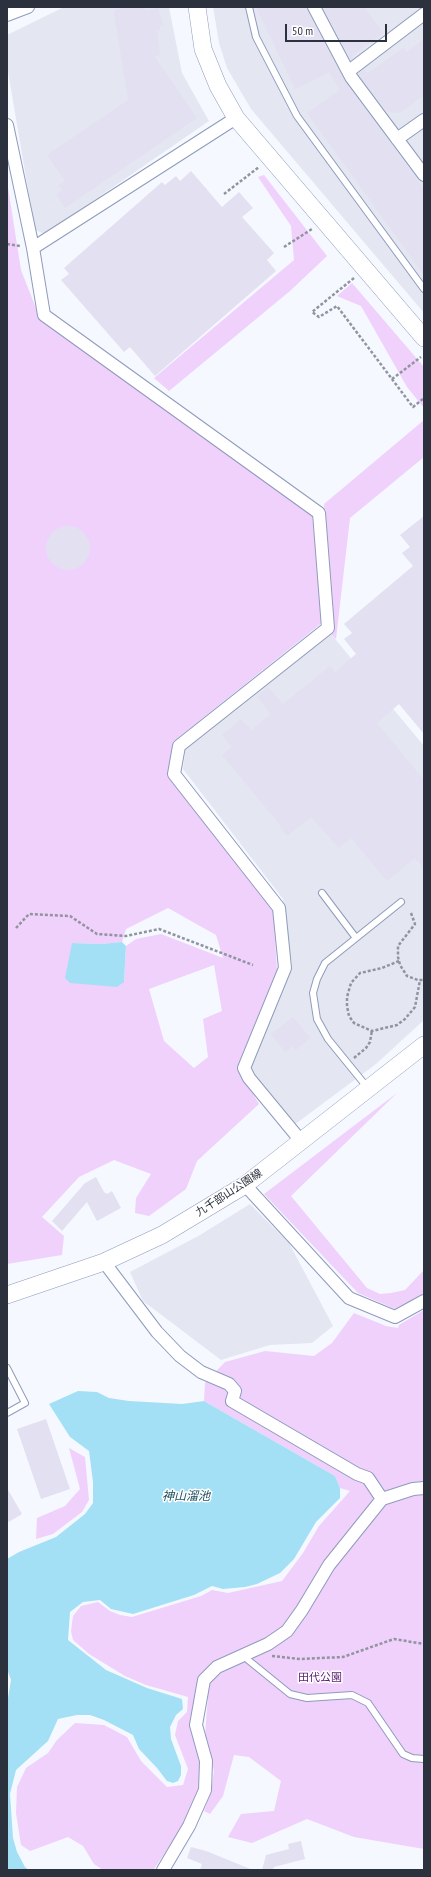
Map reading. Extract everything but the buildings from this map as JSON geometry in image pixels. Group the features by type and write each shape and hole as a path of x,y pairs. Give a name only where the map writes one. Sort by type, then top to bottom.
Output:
{"main road":[{"path":"197,7 204,49 218,86 236,118 424,338"},
{"name":"九千部山公園線","path":"7,1295 104,1262 162,1235 245,1185 424,1045"}],"street":[{"path":"7,15 28,7"},
{"path":"314,7 349,71 424,175"},
{"path":"349,71 424,14"},
{"path":"33,248 236,118"},
{"path":"397,139 424,120"},
{"path":"7,125 33,248 44,315 319,513 328,628 179,746 174,774 279,908 285,968 244,1068 249,1078 301,1141"},
{"path":"245,1185 349,1298 395,1317 424,1301"},
{"path":"104,1262 156,1332 180,1356 201,1372 229,1384 235,1391 232,1401 357,1474 368,1478 382,1498"},
{"path":"163,1870 189,1826 205,1790 206,1761 196,1725 204,1680 217,1667 268,1644 287,1631 302,1610 329,1565 382,1498 412,1489 424,1488"}],"lane":[{"path":"249,7 256,37 296,116 424,289"},
{"path":"322,893 356,938"},
{"path":"368,1088 328,1040 317,1019 313,993 317,979 325,963 401,902"},
{"path":"7,1368 24,1403 7,1412"},
{"path":"242,1655 290,1694 307,1698 352,1695 368,1702 402,1754 412,1758 424,1759"}],"path":[{"path":"224,194 260,167"},
{"path":"284,247 312,229"},
{"path":"354,278 312,312 319,317 337,306 413,407 424,398"},
{"path":"392,379 421,358"},
{"path":"411,913 415,924 398,946 397,951 399,961 407,976 424,980"},
{"path":"16,928 29,914 70,916 97,934 126,936 159,929 254,965"},
{"path":"399,961 382,968 360,973 351,983 347,1006 349,1016 354,1023 372,1030 390,1027 405,1019 415,1007 420,980"},
{"path":"347,1063 366,1048 370,1042 372,1030"},
{"path":"254,1650 265,1654 308,1659 343,1657 394,1639 424,1644"}],"shaded area":[{"path":"64,7 169,7 182,73 209,121 45,234 35,230 7,66 7,35"},
{"path":"213,7 424,7 424,313 251,109 227,68 219,43"},
{"path":"331,634 424,746 424,1020 376,1064 294,1125 250,1069 292,967 283,899 183,769 186,745"},
{"path":"250,1204 289,1243 333,1326 312,1343 270,1345 221,1360 143,1301 130,1272 200,1235"}],"green space":[{"path":"264,175 327,256 290,291 169,391 154,378 294,260 291,226 258,177"},
{"path":"7,181 21,270 41,321 312,514 323,622 174,741 169,774 273,908 277,970 237,1067 259,1104 197,1161 186,1189 149,1216 135,1213 136,1198 151,1174 114,1160 79,1177 42,1217 64,1236 62,1255 7,1264","holes":["168,908 216,935 223,958 161,934 136,939 126,946 124,982 72,943 101,944 122,942 126,929","214,965 222,1011 203,1019 208,1057 194,1068 164,1041 149,989"]},
{"path":"352,283 424,367 424,408 407,387 361,306 337,296"},
{"path":"424,420 424,457 350,518 336,639 331,634 324,504"},
{"path":"397,1093 291,1196 367,1288 380,1294 405,1290 424,1270 424,1294 395,1309 358,1293 264,1194"},
{"name":"田代公園","path":"424,1310 424,1849 354,1837 307,1819 252,1843 228,1837 241,1814 274,1811 281,1781 249,1757 234,1755 223,1796 210,1814 204,1811 211,1792 214,1771 205,1735 208,1696 195,1696 192,1725 199,1761 200,1789 182,1828 154,1869 103,1870 94,1864 83,1846 68,1837 30,1851 21,1845 16,1813 17,1787 26,1768 48,1753 57,1740 75,1723 104,1725 127,1737 141,1761 167,1787 183,1785 188,1769 175,1735 178,1721 187,1712 188,1697 146,1685 125,1676 89,1654 73,1640 71,1631 73,1616 81,1606 98,1602 110,1611 120,1615 132,1617 201,1596 212,1590 228,1593 282,1581 303,1553 319,1526 350,1491 340,1488 335,1476 204,1401 205,1383 225,1362 265,1351 314,1356 332,1343 354,1313 386,1326 398,1328 399,1325"},
{"path":"69,1448 85,1457 89,1500 82,1512 53,1534 36,1539 37,1518 65,1506 80,1489"}],"water":[{"path":"122,942 126,946 124,982 117,987 70,983 65,978 72,943 101,944"},
{"name":"神山溜池","path":"78,1391 97,1392 109,1398 129,1401 182,1404 204,1401 335,1476 340,1488 340,1498 316,1522 294,1559 280,1573 257,1584 245,1587 223,1589 212,1586 194,1595 133,1614 111,1609 100,1600 83,1602 70,1612 68,1640 106,1670 147,1688 182,1699 183,1709 176,1715 170,1727 171,1739 181,1766 181,1775 178,1781 173,1783 167,1781 139,1749 133,1735 104,1720 90,1715 77,1715 58,1719 48,1741 16,1770 10,1794 13,1838 17,1852 25,1867 29,1870 7,1870 7,1704 11,1680 7,1669 7,1559 19,1552 56,1537 85,1514 93,1503 93,1482 89,1451 70,1437 49,1404"}]}
